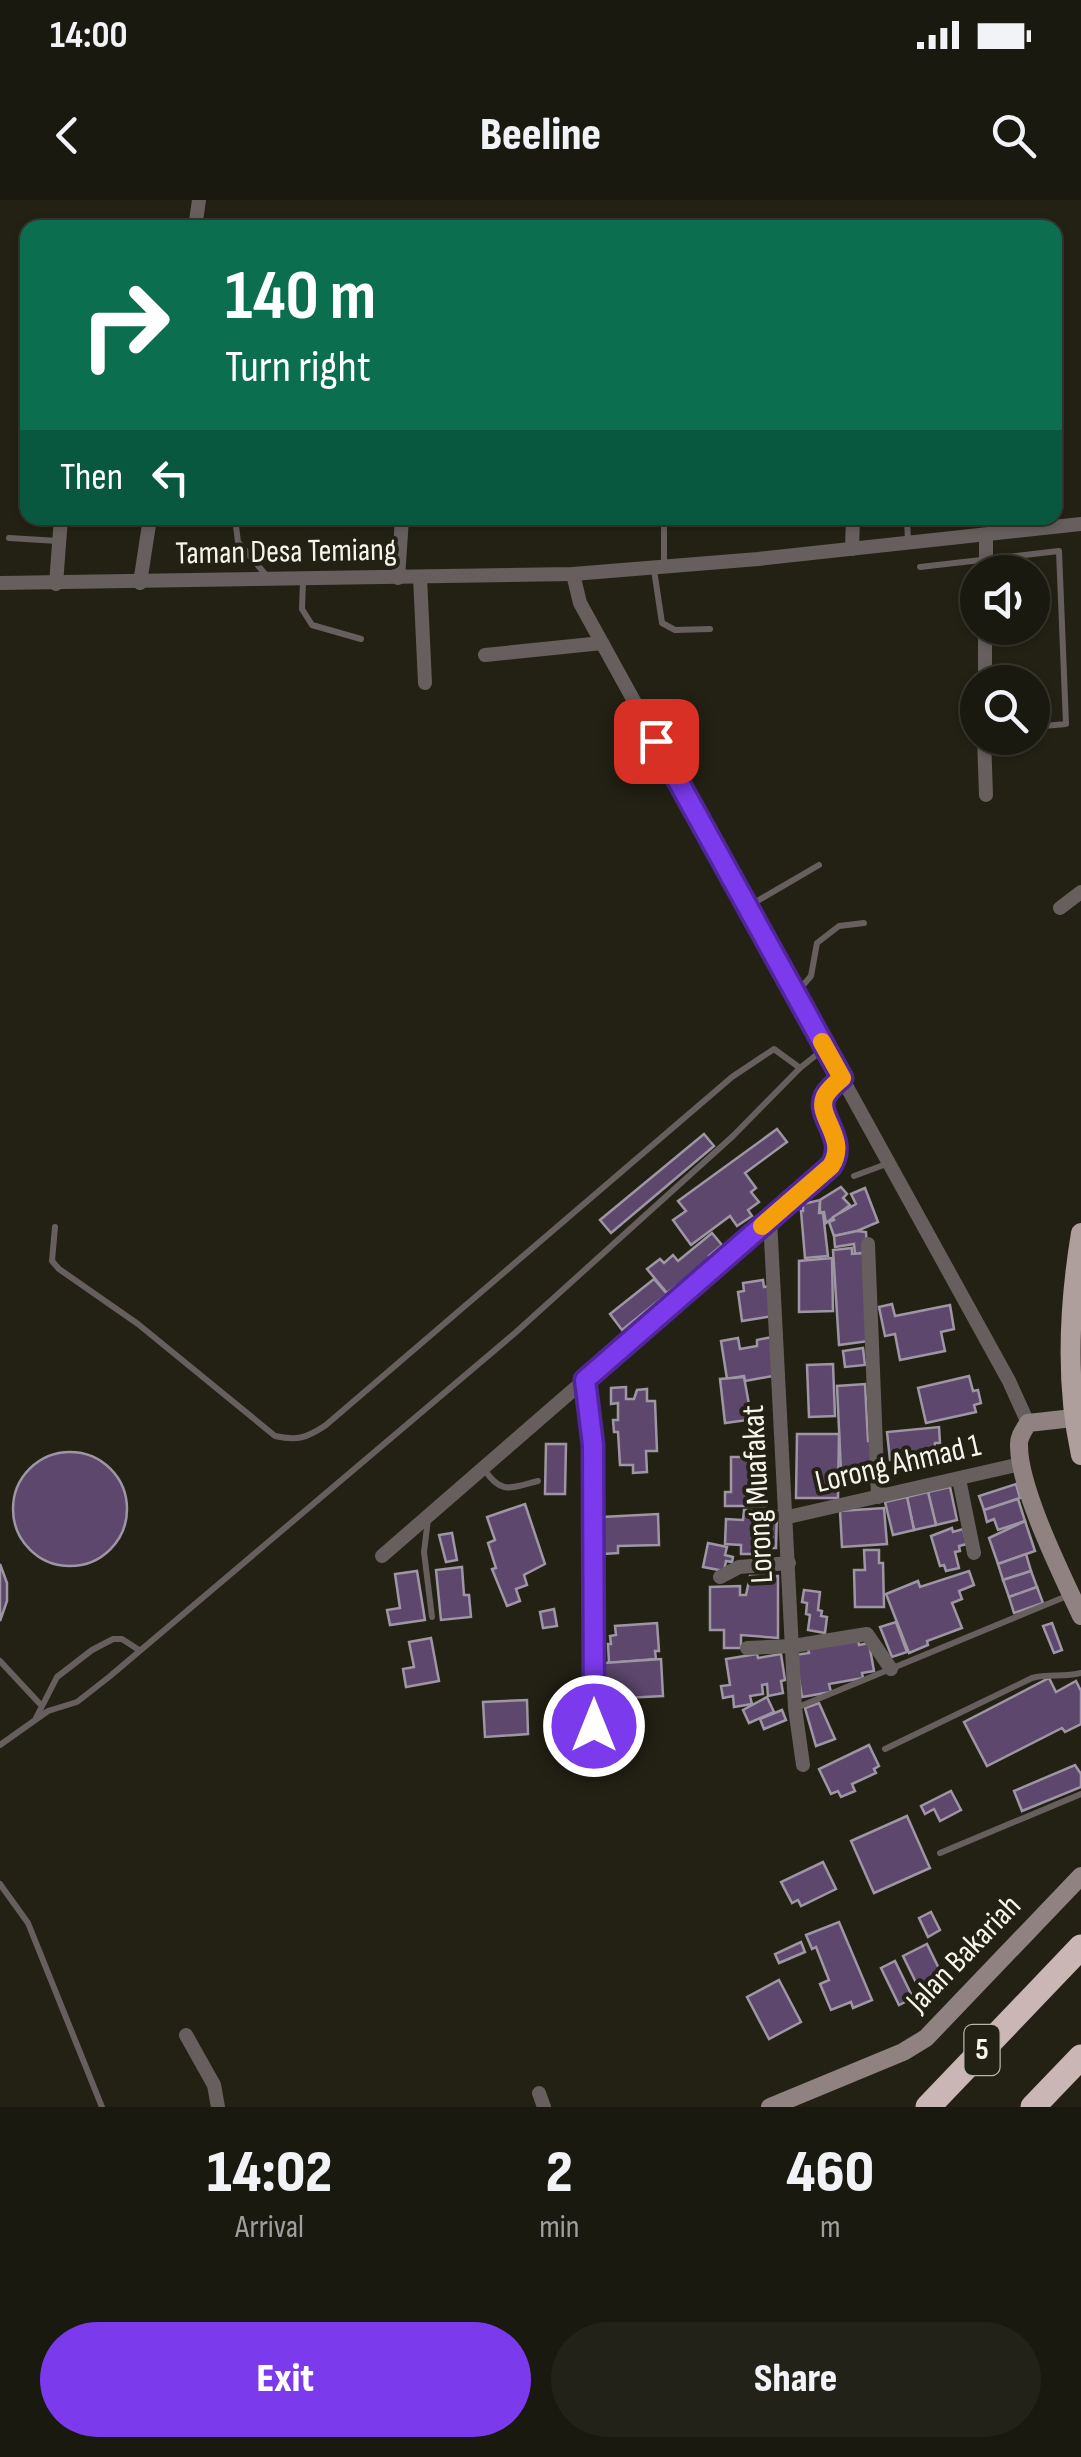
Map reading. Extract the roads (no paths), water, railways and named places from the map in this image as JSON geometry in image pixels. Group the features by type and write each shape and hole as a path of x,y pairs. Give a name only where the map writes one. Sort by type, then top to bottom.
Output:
{"highway":[{"path":"1035,1993 1081,1937"},
{"name":"5","path":"928,2107 1081,1947"},
{"name":"5","path":"1033,2107 1081,2057"}],"main road":[{"path":"1081,1233 1073,1283 1073,1418 1081,1455"}],"street":[{"path":"56,584 60,525"},
{"path":"140,582 149,525"},
{"path":"398,578 402,525"},
{"path":"852,549 853,525"},
{"name":"Taman Desa Temiang","path":"0,584 574,574 986,536 1032,525"},
{"path":"986,536 986,555"},
{"path":"574,574 580,603 1009,1381 1028,1423"},
{"path":"420,577 425,684"},
{"path":"485,655 602,643"},
{"path":"985,755 986,795"},
{"path":"1060,908 1081,892"},
{"path":"382,1556 831,1166 838,1155 823,1103 826,1094 842,1078"},
{"name":"Lorong Muafakat","path":"770,1219 795,1708 803,1765"},
{"path":"868,1244 878,1496"},
{"path":"585,1380 593,1445 594,1726"},
{"path":"1028,1423 1073,1418"},
{"path":"1028,1423 1018,1440 1021,1464 1047,1542 1081,1616"},
{"name":"Lorong Ahmad 1","path":"788,1517 1021,1464"},
{"path":"959,1478 974,1553"},
{"path":"720,1577 739,1567 789,1563"},
{"path":"747,1648 792,1646 868,1634 891,1669"},
{"name":"Jalan Bakariah","path":"770,2107 904,2052 926,2038 1081,1876"},
{"path":"186,2035 214,2085 218,2107"}],"lane":[{"path":"236,525 238,542 264,570 268,580"},
{"path":"663,525 659,567 662,623 675,630 710,629"},
{"path":"907,525 908,544"},
{"path":"9,538 59,541"},
{"path":"1035,555 1055,551 1061,556 1066,724 1050,725"},
{"path":"920,566 960,565"},
{"path":"303,580 302,609 312,625 362,639"},
{"path":"748,906 819,866"},
{"path":"795,993 812,976 817,943 839,926 864,922"},
{"path":"0,1745 12,1740 35,1719 77,1702 514,1333 733,1136 825,1047"},
{"path":"55,1227 52,1261 59,1269 138,1324 275,1436 306,1438 732,1077 774,1049 800,1068"},
{"path":"854,1176 889,1163"},
{"path":"484,1468 493,1483 502,1488 538,1481"},
{"path":"428,1516 424,1552 432,1617"},
{"path":"795,1708 1071,1594"},
{"path":"35,1719 56,1677 92,1650 112,1639 122,1639 139,1650"},
{"path":"0,1661 40,1704"},
{"path":"885,1749 1032,1678 1081,1674"},
{"path":"940,1853 1081,1794"},
{"path":"0,1884 28,1923 102,2107"}]}
